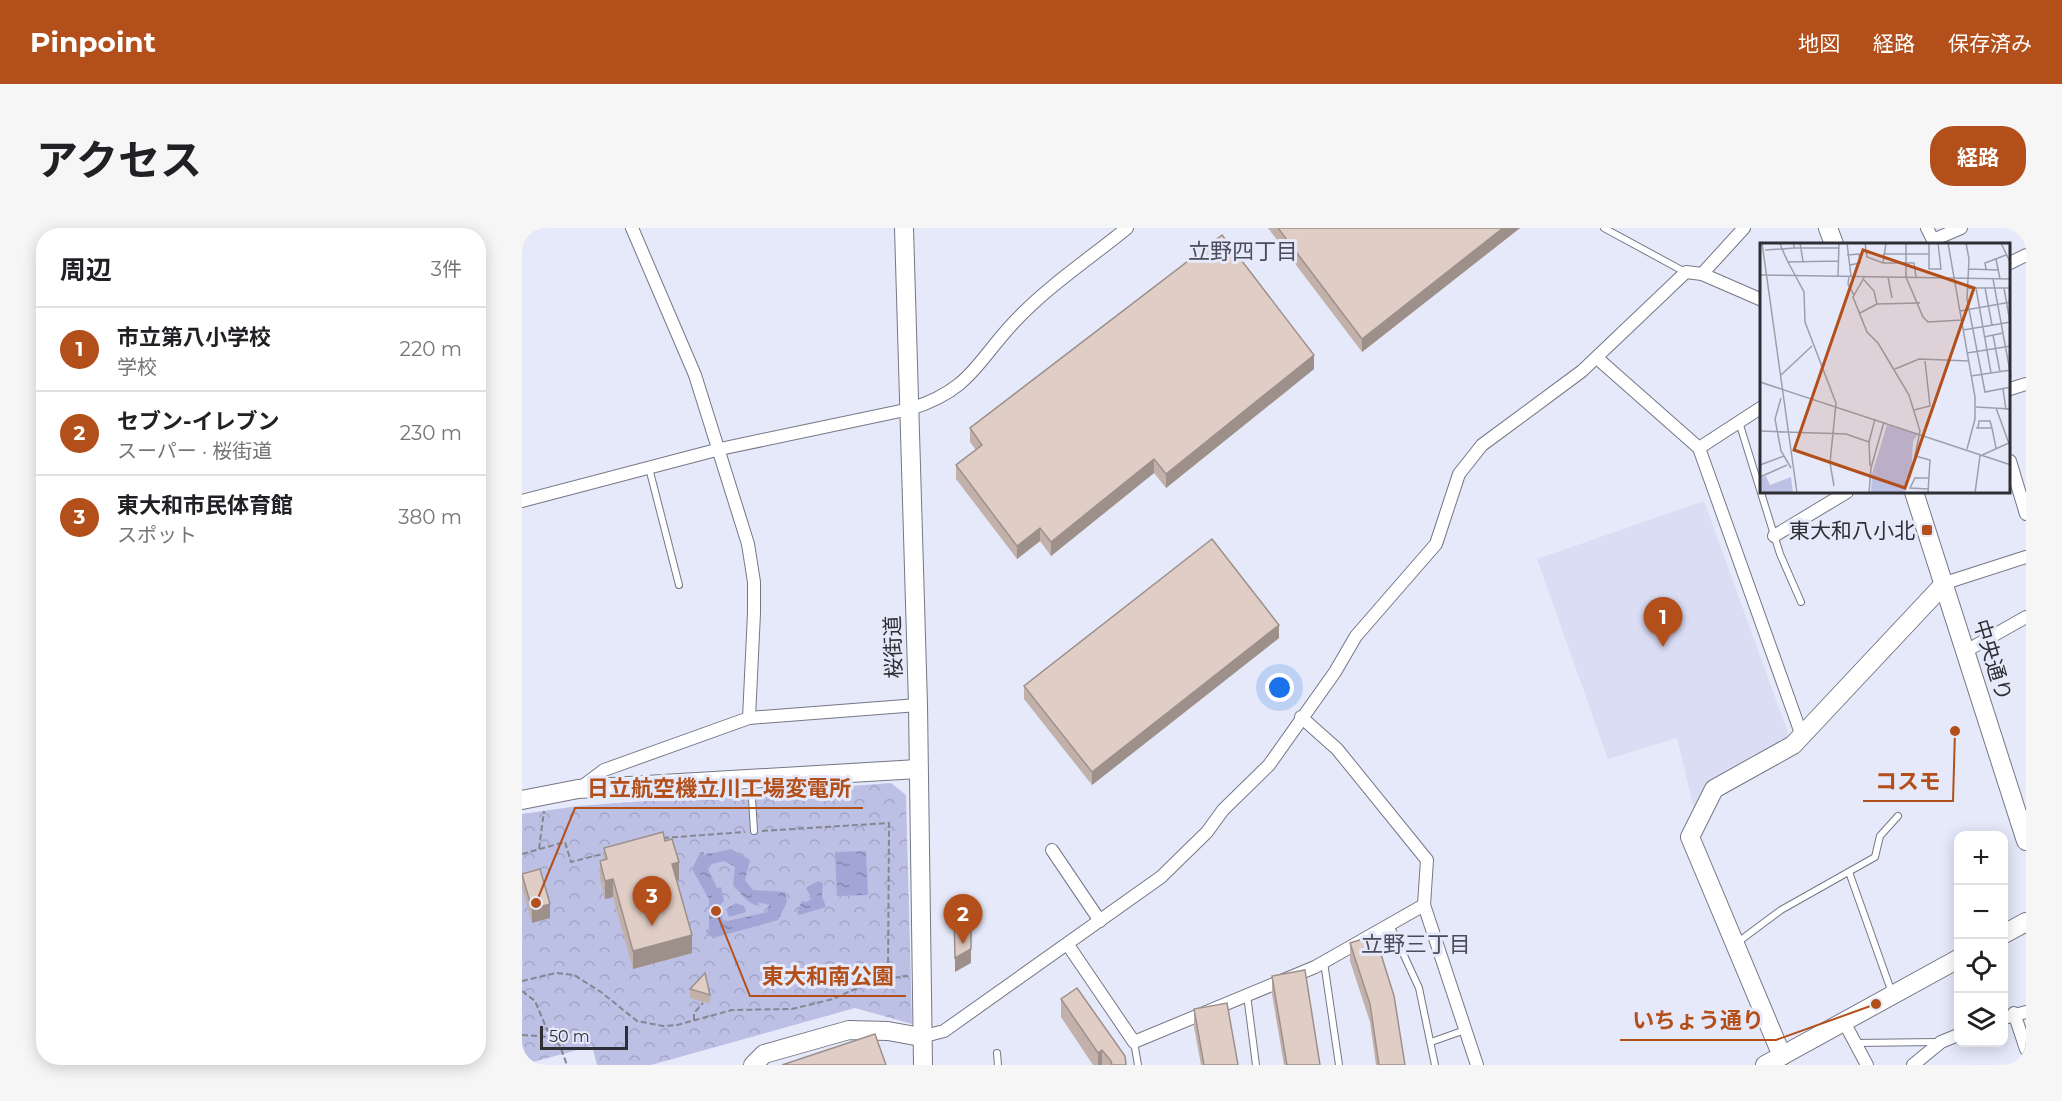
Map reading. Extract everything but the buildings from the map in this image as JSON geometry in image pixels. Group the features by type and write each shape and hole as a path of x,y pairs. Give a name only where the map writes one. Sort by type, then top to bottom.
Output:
{"street":[{"path":"632,228 695,375 748,544 754,582 749,718"},
{"name":"桜街道","path":"904,228 918,705 922,1065"},
{"path":"522,501 720,449 910,409 938,400 959,387 1020,316 1127,228"},
{"path":"1702,274 1744,228"},
{"path":"1828,228 1834,243"},
{"path":"1927,228 1933,240 1961,228"},
{"path":"2011,262 2026,255"},
{"path":"753,1065 764,1054 849,1030 888,1030 921,1037 944,1030 1068,945 1161,877 1207,832 1223,810 1269,765 1335,672 1356,636 1436,544 1459,474 1482,445 1597,358 1686,272 1702,274 1760,299"},
{"path":"1597,358 1699,448 1802,736"},
{"path":"2011,389 2026,384"},
{"path":"1699,448 1760,408"},
{"path":"2011,464 2026,514"},
{"path":"1774,536 1843,494"},
{"name":"中央通り","path":"1915,494 2026,842"},
{"path":"1954,962 1768,1062 1734,944 1690,837 1714,789 1793,745 1945,583 2026,557"},
{"path":"1966,651 2026,617"},
{"path":"578,789 604,770 749,718 918,705"},
{"path":"1301,717 1337,749 1427,860 1424,905 1477,1065"},
{"path":"522,800 578,789 918,769"},
{"path":"1052,850 1100,921"},
{"path":"1068,945 1134,1042 1324,962 1424,905"},
{"path":"2008,932 2026,922"},
{"path":"2015,1014 2026,1049"},
{"path":"1844,1022 1868,1065"},
{"path":"1913,1065 1941,1042 1954,1037"}],"lane":[{"path":"1604,228 1686,272"},
{"path":"1739,422 1760,490"},
{"path":"648,467 679,585"},
{"path":"1761,494 1774,536 1802,602"},
{"path":"751,778 754,831"},
{"path":"1734,944 1781,910 1875,857 1880,836 1898,816"},
{"path":"1849,872 1893,995"},
{"path":"1390,925 1419,988 1435,1065"},
{"path":"1324,962 1339,1065"},
{"path":"1247,995 1256,1065"},
{"path":"1431,1042 1465,1030"},
{"path":"1134,1042 1138,1065"},
{"path":"1855,1043 1941,1042"},
{"path":"997,1053 998,1065"}],"path":[{"path":"538,849 545,806"},
{"path":"660,838 890,823 888,977"},
{"path":"522,854 565,842 571,862 615,850"},
{"path":"522,981 556,973 574,975 596,988 637,1021 663,1026 694,1021 732,1010 792,1009 833,999 862,984 888,977 920,975"},
{"path":"522,991 535,1001 551,1036 560,1046 567,1065"},
{"path":"694,1021 694,1013 702,1003"},
{"path":"522,1035 551,1036"}],"shaded area":[{"path":"1704,501 1789,736 1714,782 1695,813 1677,738 1608,759 1537,559"}],"green space":[{"path":"891,783 906,795 912,1024 855,1008 651,1065 597,1065 592,1046 522,1065 522,814 578,806"}],"water":[{"path":"731,849 750,860 745,880 753,890 785,892 787,902 778,920 713,938 706,932 706,929 709,930 709,899 692,869 700,853 704,852 704,855","holes":["724,861 735,867 733,885 739,892 755,905 759,906 758,902 769,905 767,912 723,922 720,905 724,901 721,887 717,888 708,869 712,864"]},
{"path":"866,851 868,895 837,896 835,852"},
{"path":"818,881 823,883 822,896 826,907 799,915 797,912 802,901 812,899 806,888"},
{"path":"736,903 744,906 746,912 729,917 726,909"}],"place":[{"name":"東大和八小北","path":"1927,530"},
{"name":"市立第八小学校","path":"1663,647"},
{"name":"コスモ","path":"1955,731"},
{"name":"日立航空機立川工場変電所","path":"536,903"},
{"name":"東大和南公園","path":"716,911"},
{"name":"東大和市民体育館","path":"652,926"},
{"name":"セブン-イレブン","path":"963,944"},
{"name":"いちょう通り","path":"1876,1004"}],"district":[{"name":"立野四丁目","path":"1243,251"},
{"name":"立野三丁目","path":"1416,944"}]}
